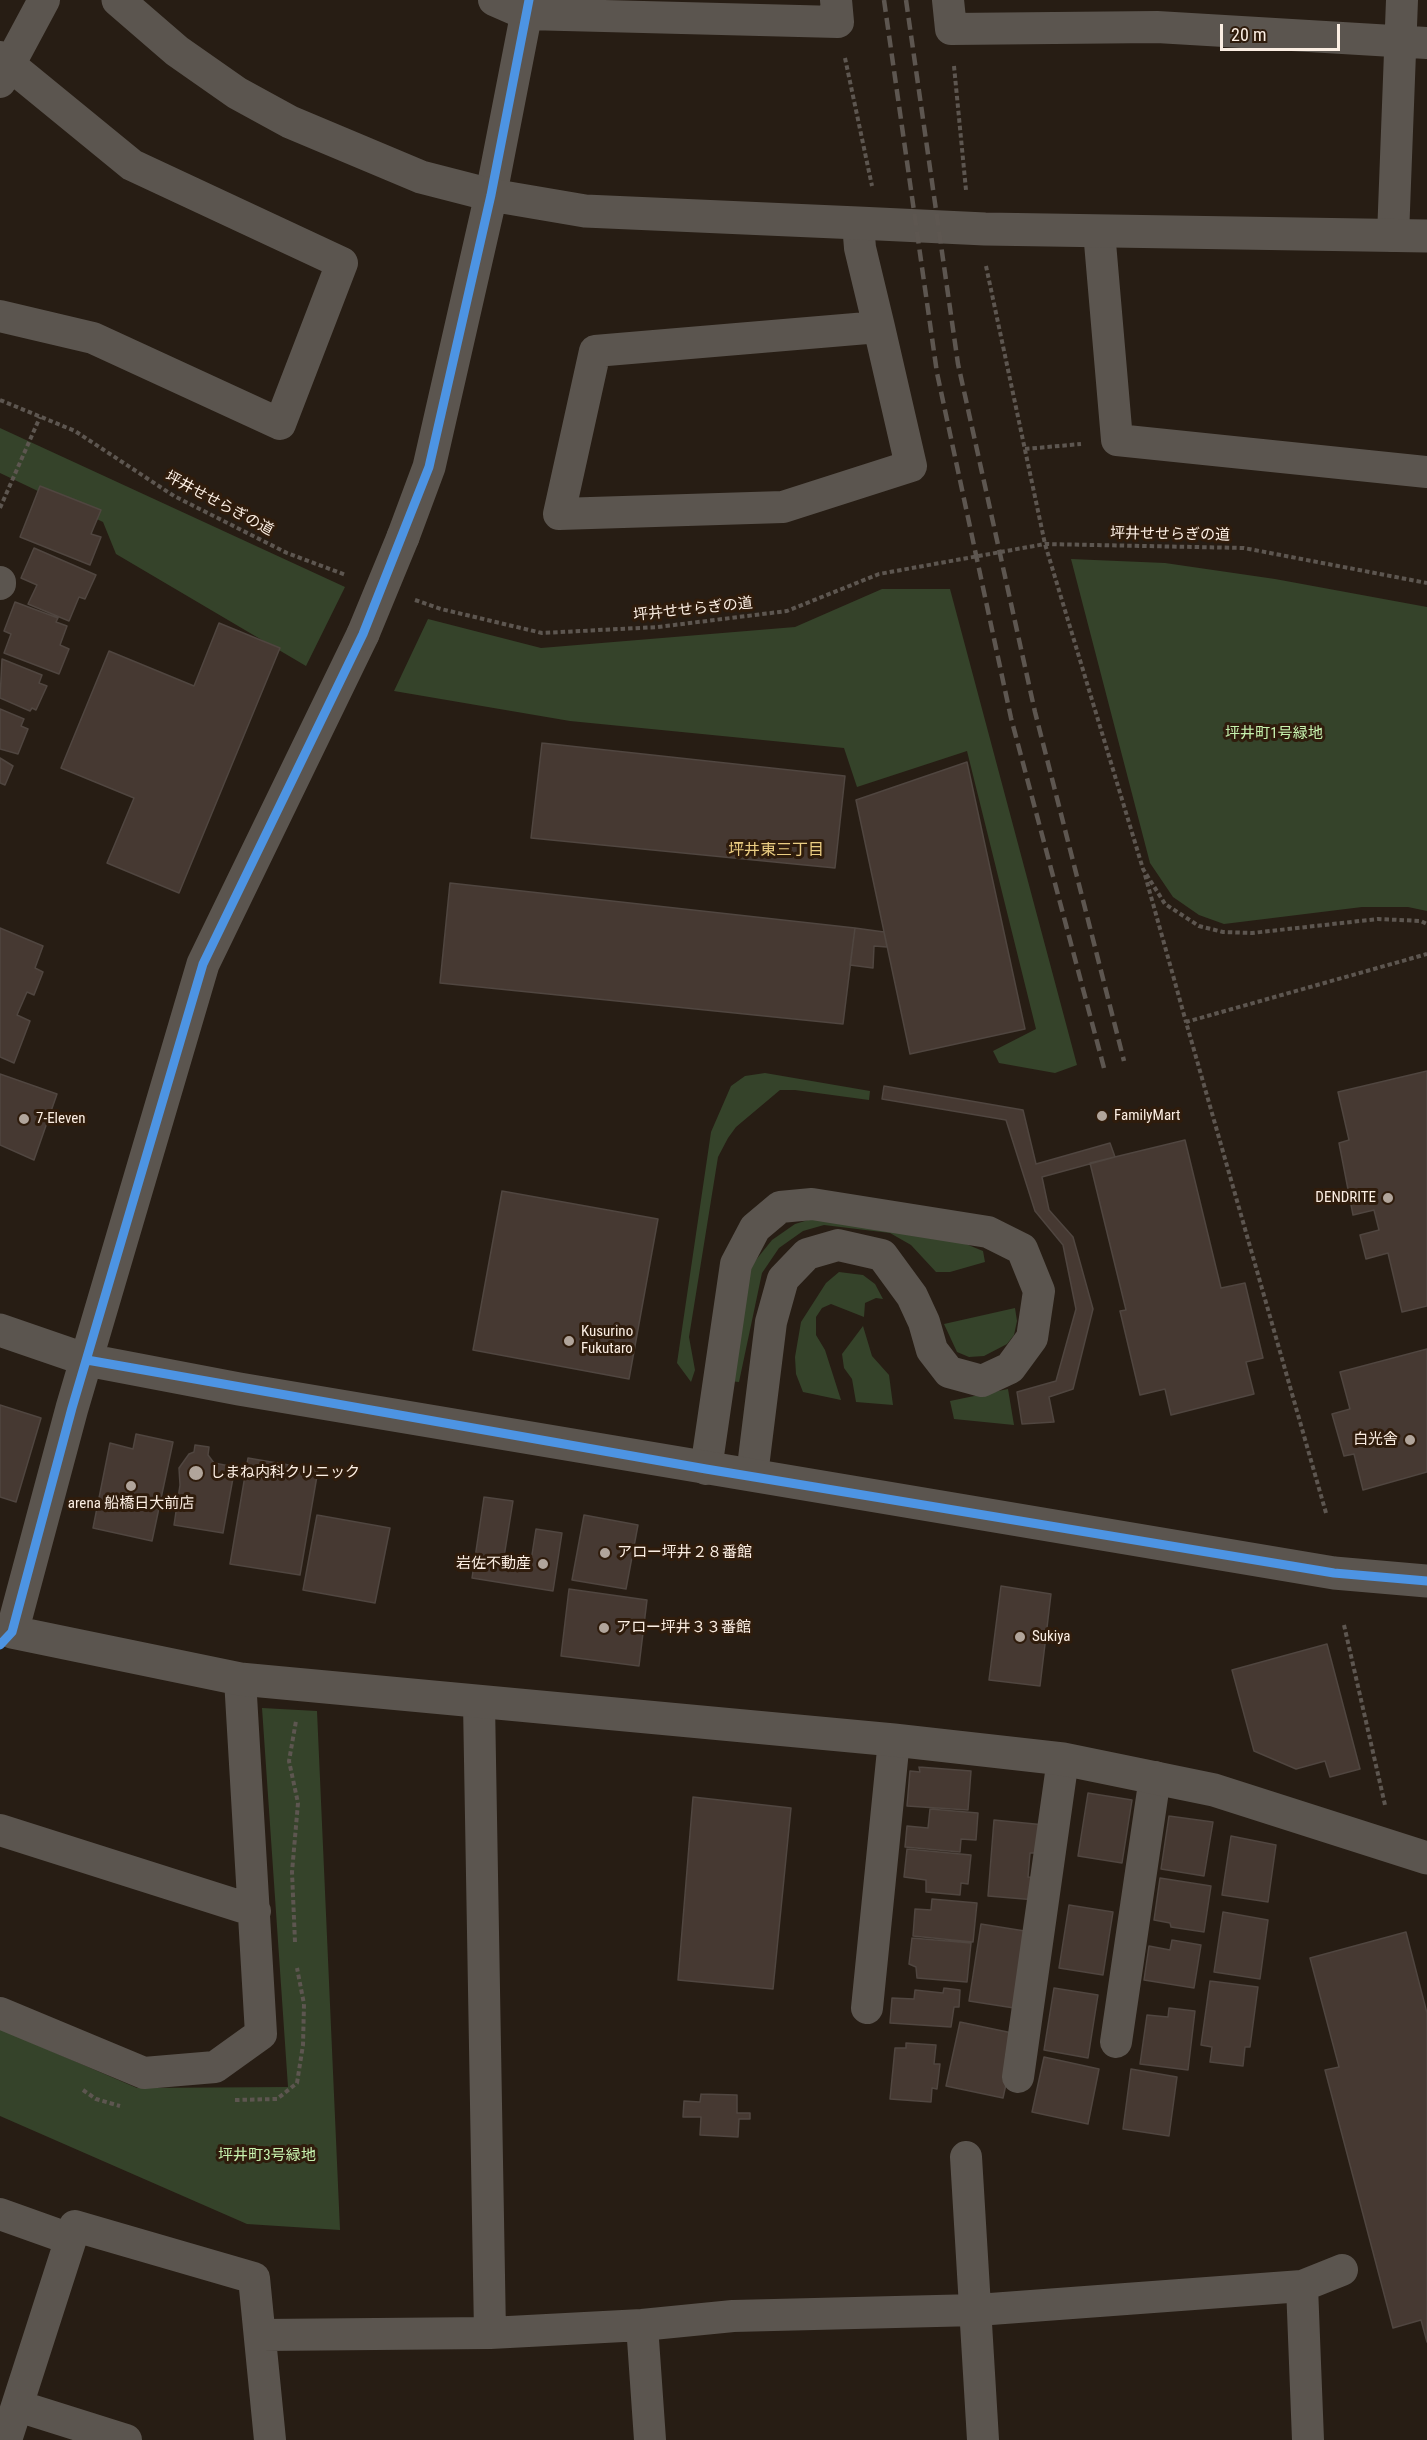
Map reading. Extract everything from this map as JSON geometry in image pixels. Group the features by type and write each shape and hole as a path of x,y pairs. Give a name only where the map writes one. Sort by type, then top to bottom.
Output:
{"street":[{"path":"0,316 93,338 280,424 342,263 132,165 3,69 44,0"},
{"path":"118,0 177,51 237,93 290,122 421,177 491,195 585,211 858,224 1427,237"},
{"path":"494,0 527,7 837,11"},
{"path":"1393,236 1414,43 1402,0"},
{"path":"527,7 491,195 429,467 363,634 203,964 4,1635 240,1679 894,1740 1063,1759 1214,1790 1427,1858"},
{"path":"950,14 1157,13 1414,43"},
{"path":"858,224 860,248 879,327 911,466 783,507 559,514 595,351 879,327"},
{"path":"1099,231 1117,440 1427,472"},
{"path":"706,1469 736,1264 755,1228 780,1208 812,1204 988,1232 1022,1249 1038,1291 1032,1338 1010,1368 982,1381 949,1372 932,1350 924,1322 912,1296 882,1255 838,1245 807,1254 783,1279 771,1322 752,1475"},
{"path":"0,1330 87,1360 706,1469 1334,1573 1427,1581"},
{"path":"0,2013 144,2073 215,2067 261,2034 240,1679"},
{"path":"479,1703 490,2333"},
{"path":"867,2008 894,1740"},
{"path":"1018,2077 1063,1759"},
{"path":"1116,2042 1155,1778"},
{"path":"0,1830 255,1911"},
{"path":"966,2157 977,2310 983,2440"},
{"path":"0,2214 70,2239"},
{"path":"6,2440 75,2226 254,2278 262,2335 270,2440"},
{"path":"262,2335 490,2333 642,2325 733,2316 977,2310 1302,2286 1342,2270"},
{"path":"1302,2286 1308,2440"},
{"path":"642,2325 650,2440"},
{"path":"18,2406 126,2440"}],"path":[{"path":"837,11 874,195"},
{"path":"950,14 971,228 984,253 1045,543 1143,868 1326,1513"},
{"path":"0,508 40,417"},
{"path":"1025,449 1117,440"},
{"path":"1143,868 1165,904 1199,926 1223,932 1252,933 1378,920 1421,921 1427,924"},
{"path":"1186,1022 1427,954"},
{"path":"1344,1625 1386,1809"}],"green space":[{"path":"0,428 345,587 306,666 116,554 103,522 0,473"},
{"name":"坪井町1号緑地","path":"1071,559 1165,563 1275,579 1427,607 1427,911 1408,907 1362,907 1224,924 1199,915 1173,897 1150,863"},
{"path":"882,589 950,589 1077,1065 1055,1073 999,1063 993,1051 1036,1029 967,751 857,787 844,748 570,721 394,691 428,619 541,648 795,627"},
{"path":"765,1073 870,1091 869,1100 780,1090 736,1127 728,1138 718,1157 689,1337 695,1370 691,1382 677,1363 711,1132 731,1086 745,1076"},
{"path":"818,1217 956,1240 983,1251 985,1262 950,1272 936,1272 911,1245 890,1233 824,1225 803,1231 779,1248 762,1273 739,1382 728,1381 751,1266 772,1240 795,1224"},
{"path":"839,1272 863,1275 875,1284 883,1299 876,1298 865,1303 864,1317 831,1304 822,1308 816,1317 816,1335 825,1350 841,1400 803,1392 796,1374 795,1357 801,1322 826,1283"},
{"path":"1015,1308 1017,1321 1014,1335 1007,1344 984,1356 969,1357 957,1352 944,1324"},
{"path":"863,1326 872,1356 889,1375 893,1405 856,1402 852,1379 844,1368 842,1354"},
{"path":"1008,1389 1014,1425 954,1419 950,1401"},
{"name":"坪井町3号緑地","path":"262,1708 317,1711 340,2230 247,2224 0,2116 0,2029 137,2088 288,2087"}],"building":[{"path":"40,486 101,510 91,534 101,537 90,565 20,537"},
{"path":"34,548 96,575 85,599 79,597 69,621 28,604 37,585 21,578"},
{"path":"15,602 58,618 56,622 67,626 60,645 69,649 59,674 4,653 11,634 4,631"},
{"path":"219,623 280,648 179,893 107,863 134,798 61,768 109,651 194,686"},
{"path":"2,659 42,675 39,683 47,686 36,710 32,708 30,711 0,698"},
{"path":"0,709 24,719 21,726 28,729 18,754 0,749"},
{"path":"542,743 845,776 835,868 531,838"},
{"path":"0,758 13,766 5,785 0,783"},
{"path":"967,762 1025,1029 910,1054 856,800"},
{"path":"450,883 855,928 843,1024 440,983"},
{"path":"0,928 43,946 35,968 43,972 34,995 27,992 17,1015 30,1021 14,1063 0,1057"},
{"path":"855,928 884,932 887,947 874,946 873,968 850,965"},
{"name":"DENDRITE","path":"1427,1071 1427,1306 1402,1312 1388,1253 1366,1259 1360,1235 1379,1230 1374,1210 1353,1215 1339,1143 1349,1140 1338,1092"},
{"name":"7-Eleven","path":"0,1074 57,1094 34,1160 0,1145"},
{"path":"884,1086 1023,1110 1036,1164 1110,1143 1115,1157 1042,1177 1049,1210 1073,1237 1093,1309 1073,1389 1049,1397 1054,1422 1022,1424 1017,1392 1056,1381 1076,1309 1063,1245 1035,1211 1006,1120 882,1099"},
{"path":"1185,1140 1221,1288 1245,1283 1263,1358 1246,1362 1254,1394 1171,1415 1165,1389 1140,1395 1120,1311 1126,1310 1090,1163"},
{"path":"502,1191 658,1219 629,1379 473,1350"},
{"path":"1427,1349 1427,1472 1363,1490 1354,1454 1344,1456 1332,1414 1350,1409 1340,1372"},
{"path":"0,1405 41,1418 16,1502 0,1497"},
{"path":"136,1434 173,1442 152,1541 93,1528 110,1443 133,1449"},
{"path":"195,1445 209,1447 208,1455 214,1463 235,1467 223,1533 174,1525 180,1485 179,1468 189,1454 194,1452"},
{"path":"248,1458 318,1470 300,1575 230,1564"},
{"path":"484,1497 513,1501 504,1557 531,1561 536,1529 562,1533 553,1591 472,1578"},
{"path":"317,1515 390,1528 375,1603 303,1590"},
{"name":"アロー坪井２８番館","path":"584,1515 638,1525 626,1589 572,1580"},
{"name":"Sukiya","path":"1001,1586 1051,1594 1040,1686 989,1680"},
{"name":"アロー坪井３３番館","path":"569,1589 647,1600 639,1666 561,1656"},
{"path":"1327,1644 1360,1769 1330,1777 1325,1761 1296,1769 1254,1751 1232,1670"},
{"path":"919,1767 971,1771 968,1810 907,1806 910,1771 920,1772"},
{"path":"1088,1793 1132,1800 1122,1863 1078,1856"},
{"path":"693,1797 791,1808 773,1989 678,1980"},
{"path":"930,1809 978,1813 976,1840 961,1839 960,1852 905,1847 907,1826 928,1828"},
{"path":"1169,1816 1213,1822 1204,1876 1161,1869"},
{"path":"994,1820 1045,1825 1043,1853 1030,1853 1028,1877 1038,1878 1036,1900 988,1896"},
{"path":"1231,1836 1276,1845 1268,1902 1222,1895"},
{"path":"907,1849 971,1855 968,1884 961,1883 960,1895 926,1892 926,1880 904,1877"},
{"path":"1160,1878 1211,1886 1204,1932 1171,1927 1170,1923 1154,1920"},
{"path":"932,1899 977,1903 973,1942 913,1936 915,1909 931,1910"},
{"path":"1069,1905 1113,1912 1103,1975 1059,1968"},
{"path":"1223,1912 1268,1920 1260,1979 1214,1972"},
{"path":"981,1924 1031,1932 1014,2008 969,2001"},
{"path":"1406,1932 1427,2013 1427,2342 1421,2320 1393,2328 1325,2070 1339,2067 1310,1958"},
{"path":"912,1938 971,1943 967,1982 917,1978 916,1967 909,1964"},
{"path":"1172,1940 1201,1945 1194,1988 1144,1980 1149,1946 1170,1950"},
{"path":"1210,1981 1258,1987 1250,2047 1245,2047 1243,2066 1210,2062 1212,2047 1201,2045"},
{"path":"944,1988 960,1990 959,2007 954,2007 951,2027 890,2023 892,1998 914,1999 915,1990 943,1993"},
{"path":"1054,1988 1098,1995 1088,2058 1044,2050"},
{"path":"1169,2008 1195,2011 1188,2070 1140,2064 1147,2015 1168,2017"},
{"path":"960,2022 1017,2034 1003,2098 946,2086"},
{"path":"906,2043 936,2045 934,2064 940,2064 937,2089 932,2088 931,2102 890,2099 895,2048 906,2048"},
{"path":"1044,2057 1099,2069 1088,2124 1032,2112"},
{"path":"1131,2069 1177,2077 1169,2136 1123,2129"},
{"path":"701,2094 737,2095 737,2113 750,2113 750,2119 739,2119 738,2137 700,2135 701,2117 683,2117 684,2101 700,2102"}],"railway":[{"path":"884,0 937,373 1011,718 1104,1068"},
{"path":"906,0 958,364 1035,712 1124,1061"}],"cycle path":[{"path":"0,1645 12,1632 72,1408 203,964 363,634 429,467 491,195 529,0"},
{"path":"87,1360 706,1469 1334,1573 1427,1581"}],"place":[{"name":"FamilyMart","path":"1102,1116"},
{"name":"7-Eleven","path":"24,1119"},
{"name":"DENDRITE","path":"1388,1198"},
{"name":"Kusurino Fukutaro","path":"569,1341"},
{"name":"白光舎","path":"1410,1440"},
{"name":"しまね内科クリニック","path":"196,1473"},
{"name":"arena 船橋日大前店","path":"131,1486"},
{"name":"アロー坪井２８番館","path":"605,1553"},
{"name":"岩佐不動産","path":"543,1564"},
{"name":"アロー坪井３３番館","path":"604,1628"},
{"name":"Sukiya","path":"1020,1637"}],"district":[{"name":"坪井東三丁目","path":"776,851"}]}
